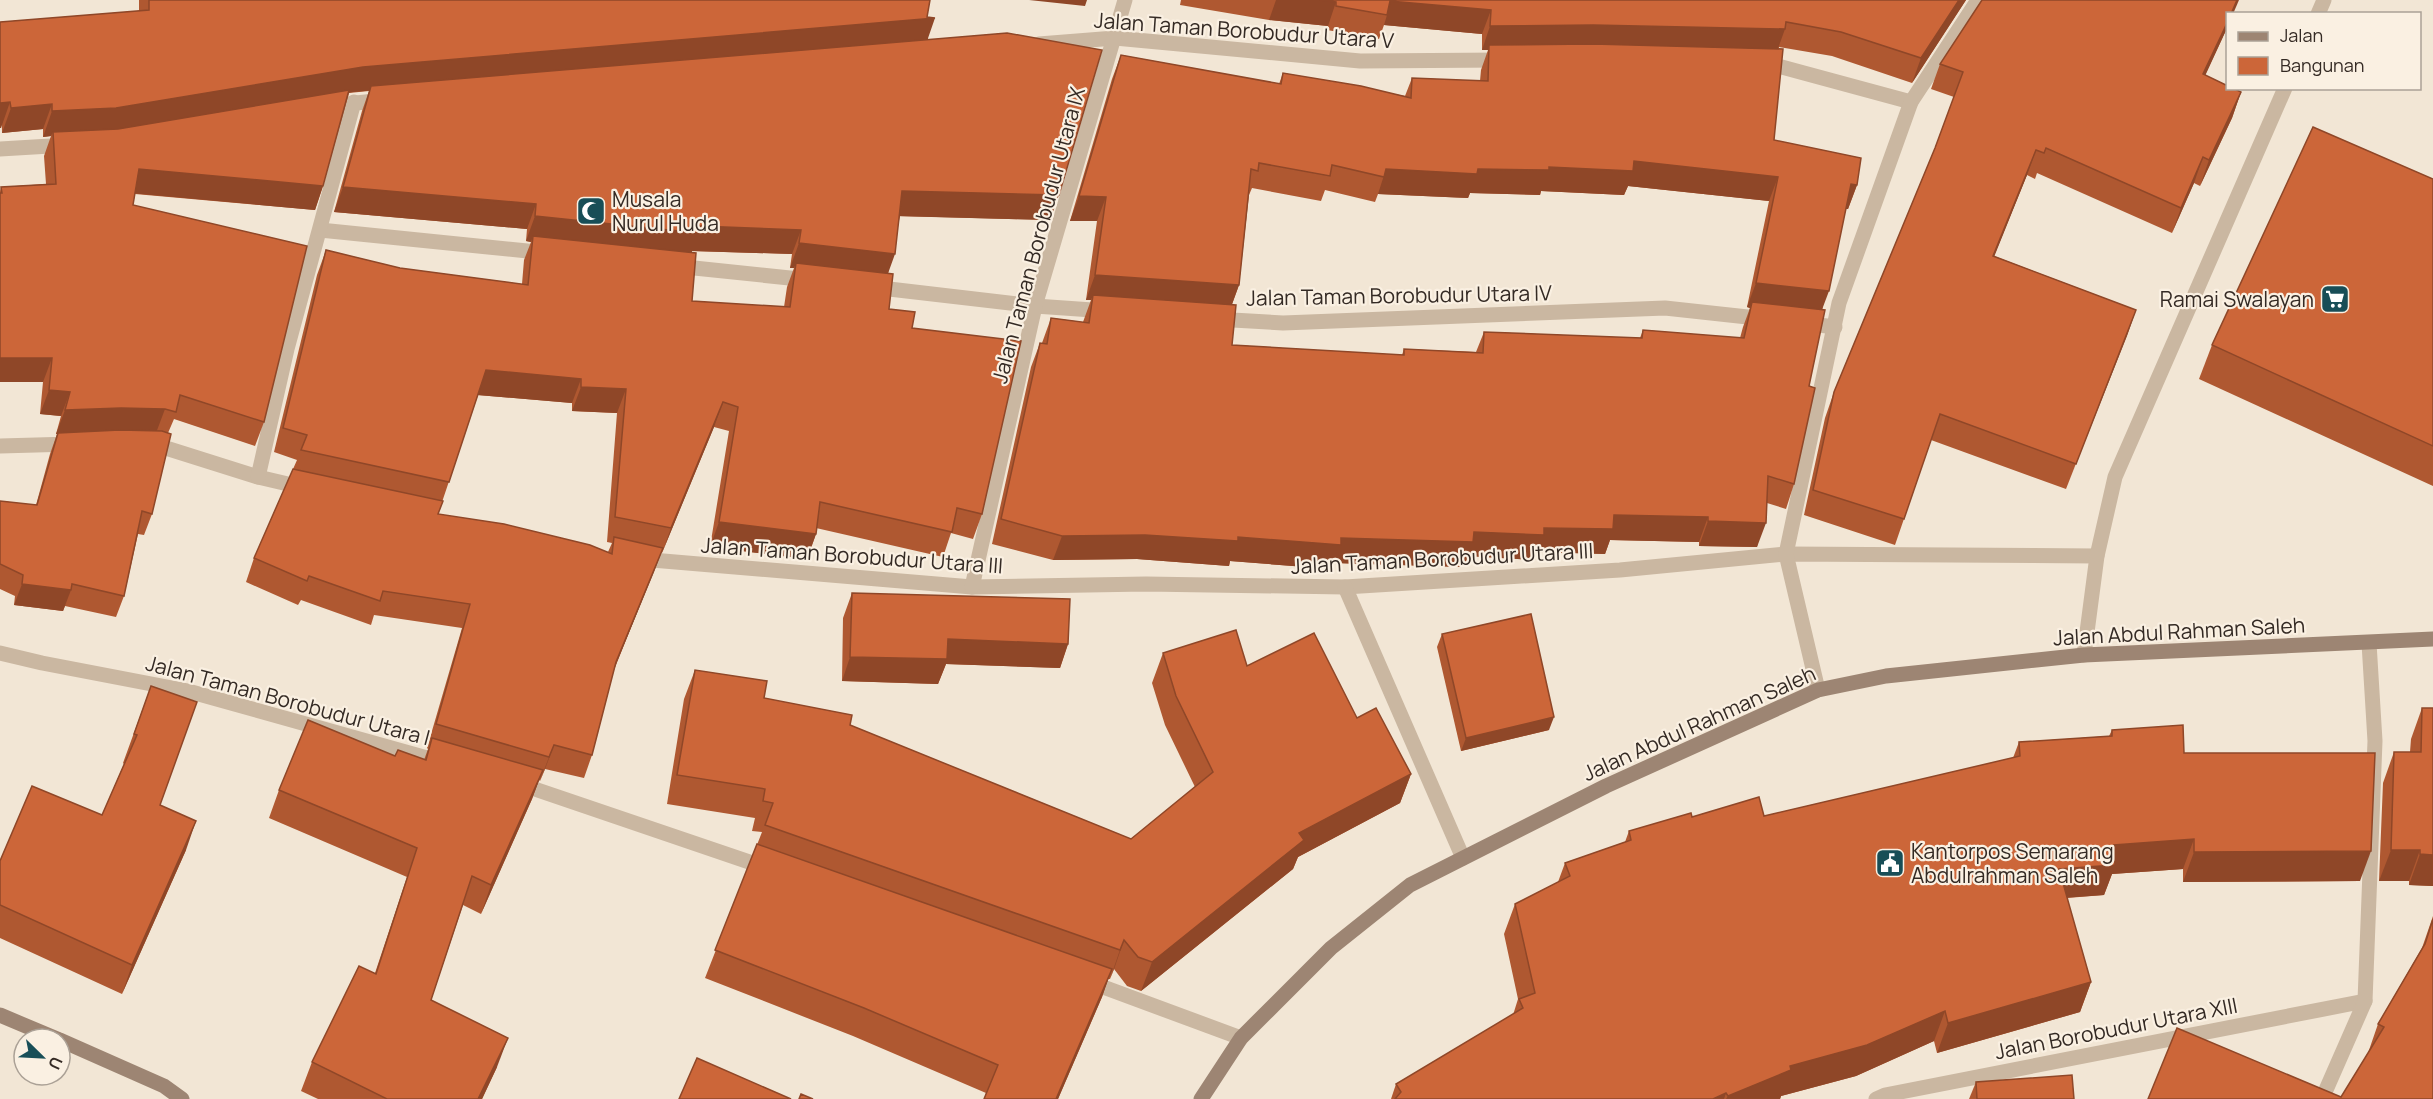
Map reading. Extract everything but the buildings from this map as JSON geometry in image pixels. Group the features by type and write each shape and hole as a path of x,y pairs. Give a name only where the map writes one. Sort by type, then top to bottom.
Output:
{"street":[{"name":"Jalan Taman Borobudur Utara IX","path":"972,587 1035,306 1125,0"},
{"path":"1818,690 1786,554 1839,303 1911,102 1977,0"},
{"name":"Jalan Taman Borobudur Utara V","path":"1020,45 1115,38 1360,61 1514,60"},
{"path":"1746,62 1769,62 1911,102"},
{"path":"2084,655 2097,556 2115,477 2284,90"},
{"path":"311,109 400,98"},
{"path":"258,477 287,349 354,102"},
{"path":"0,149 86,144"},
{"path":"320,230 558,254"},
{"path":"665,265 830,282"},
{"path":"852,285 1035,306 1118,312"},
{"name":"Jalan Taman Borobudur Utara IV","path":"1200,318 1283,323 1665,308 1835,327"},
{"path":"0,446 89,443"},
{"path":"134,443 156,443 258,477 316,490"},
{"name":"Jalan Taman Borobudur Utara III","path":"620,555 655,562 972,587 1146,584 1345,587 1620,570 1786,554 2097,556"},
{"path":"1345,587 1463,858"},
{"name":"Jalan Abdul Rahman Saleh","path":"1202,1099 1241,1038 1331,948 1410,885 1606,786 1818,690 1886,676 2084,655 2433,639"},
{"path":"2322,1099 2365,1001 2375,741 2369,643"},
{"name":"Jalan Taman Borobudur Utara I","path":"0,653 188,691 465,769"},
{"path":"499,778 779,873"},
{"path":"1067,974 1241,1038"},
{"name":"Jalan Borobudur Utara XIII","path":"1876,1099 1885,1095 2365,1001"},
{"path":"0,1015 28,1027"},
{"path":"72,1046 164,1086 182,1099"}],"place":[{"name":"Musala Nurul Huda","path":"591,211"},
{"name":"Ramai Swalayan","path":"2335,299"},
{"name":"Kantorpos Semarang Abdulrahman Saleh","path":"1890,863"}]}
